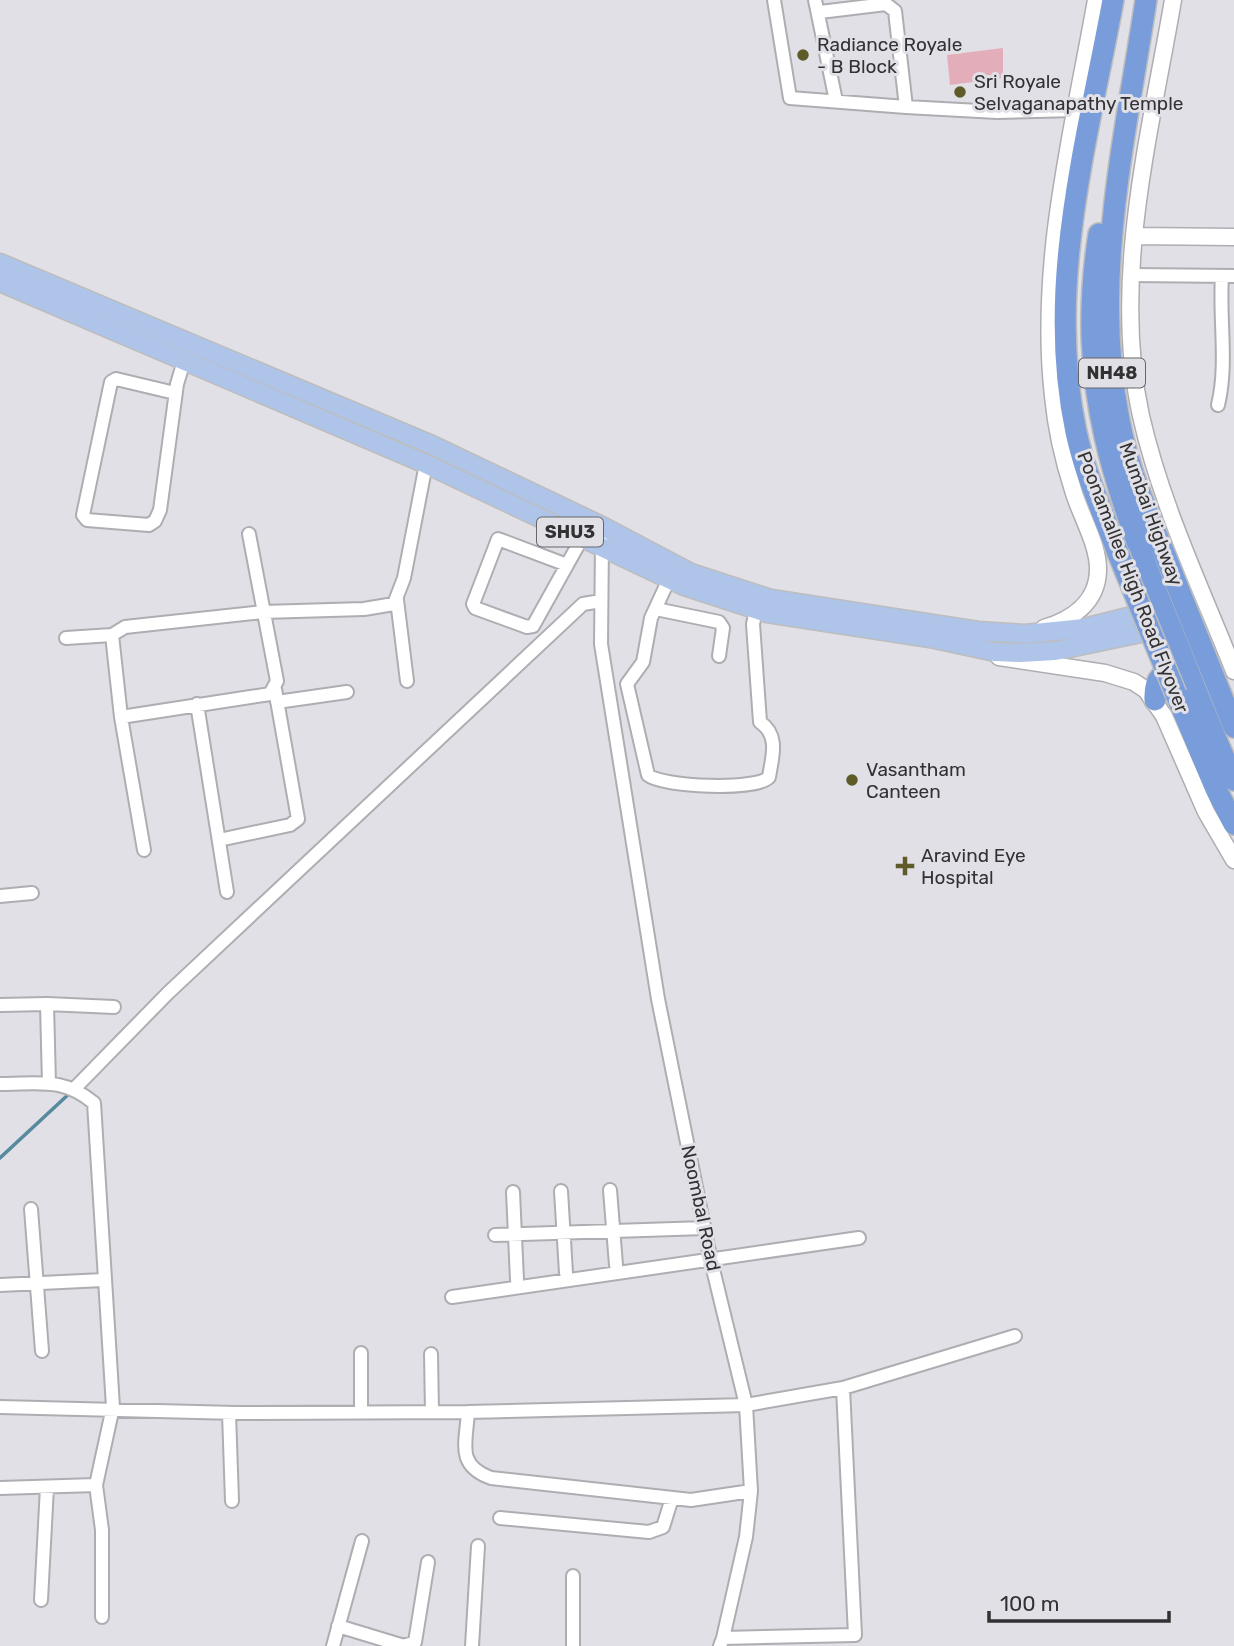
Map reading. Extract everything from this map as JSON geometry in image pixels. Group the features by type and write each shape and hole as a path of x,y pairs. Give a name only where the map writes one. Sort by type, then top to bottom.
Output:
{"highway":[{"name":"Poonamallee High Road Flyover","path":"1113,0 1069,240 1064,310 1067,371 1076,433 1118,553 1216,789 1234,824"},
{"name":"Mumbai Highway","path":"1146,0 1116,195 1109,264 1108,310 1113,388 1125,449 1141,497 1234,727"},
{"path":"1133,85 1111,170 1098,236 1091,297 1098,410 1112,474 1234,780"},
{"path":"1155,700 1157,680 1164,673 1172,670 1192,679"}],"main road":[{"name":"SHU3","path":"0,263 432,445 602,526 691,573 771,599 1014,634 1065,631 1167,617"},
{"name":"SHU3","path":"0,282 426,464 669,579 756,610 930,638 995,652 1055,651 1167,617"}],"street":[{"path":"774,0 790,98 906,107 987,109 997,112 1077,108"},
{"path":"1014,634 1055,625 1077,613 1092,592 1098,571 1065,461 1050,362 1051,271 1096,0"},
{"path":"1172,0 1135,236 1132,350 1141,416 1167,502 1234,671"},
{"path":"836,101 818,6 886,4 895,11 906,107"},
{"path":"1135,236 1234,237"},
{"path":"1132,275 1228,276 1219,320 1224,381 1218,405"},
{"path":"175,393 116,379 111,382 83,515 87,520 149,525 155,521 160,510 175,393 184,361"},
{"path":"407,681 397,600 426,464"},
{"name":"Noombal Road","path":"602,526 601,644 658,999 711,1261 746,1405 751,1491 746,1537 721,1642"},
{"path":"219,840 290,825 298,819 275,689 277,681 249,534"},
{"path":"567,565 498,539 473,604 475,608 527,627 533,626 567,565 582,538"},
{"path":"669,579 656,609 643,662 630,678 628,692 648,775 656,780 693,784 758,784 769,777 773,736 760,722 753,624 756,610"},
{"path":"66,638 112,635 125,627 263,612 364,609 394,604 397,600"},
{"path":"75,1088 168,993 583,604 601,601"},
{"path":"656,609 719,622 723,628 719,656"},
{"path":"112,635 121,717 144,850"},
{"path":"968,647 1016,661 1121,677 1146,690 1155,700 1206,812 1234,860"},
{"path":"121,717 270,694 275,689"},
{"path":"277,702 347,692"},
{"path":"197,704 226,892"},
{"path":"0,896 32,893"},
{"path":"47,1004 48,1084"},
{"path":"0,1005 114,1007"},
{"path":"0,1084 48,1084 75,1088 94,1103 113,1408 96,1485 102,1530 102,1617"},
{"path":"610,1190 616,1265"},
{"path":"561,1191 566,1273"},
{"path":"513,1192 517,1280"},
{"path":"31,1209 42,1351"},
{"path":"495,1235 705,1228"},
{"path":"452,1297 859,1238"},
{"path":"0,1286 103,1280"},
{"path":"0,1406 229,1413 468,1412 746,1405 843,1388 1015,1336"},
{"path":"361,1353 361,1412"},
{"path":"431,1354 432,1412"},
{"path":"721,1642 856,1641 843,1388"},
{"path":"468,1412 466,1459 479,1473 491,1478 691,1500 751,1491"},
{"path":"229,1413 232,1501"},
{"path":"0,1488 96,1485"},
{"path":"41,1600 47,1487"},
{"path":"500,1518 649,1532 663,1527 672,1497"},
{"path":"332,1646 362,1541"},
{"path":"472,1646 478,1546"},
{"path":"338,1626 381,1643 404,1646 415,1642 428,1562"},
{"path":"573,1576 573,1646"}],"shaded area":[{"path":"1003,48 1003,78 950,85 947,55"}],"waterway":[{"path":"0,1158 71,1092"}],"place":[{"name":"Radiance Royale - B Block","path":"803,55"},
{"name":"Sri Royale Selvaganapathy Temple","path":"960,92"},
{"name":"Vasantham Canteen","path":"852,780"},
{"name":"Aravind Eye Hospital","path":"905,866"}]}
